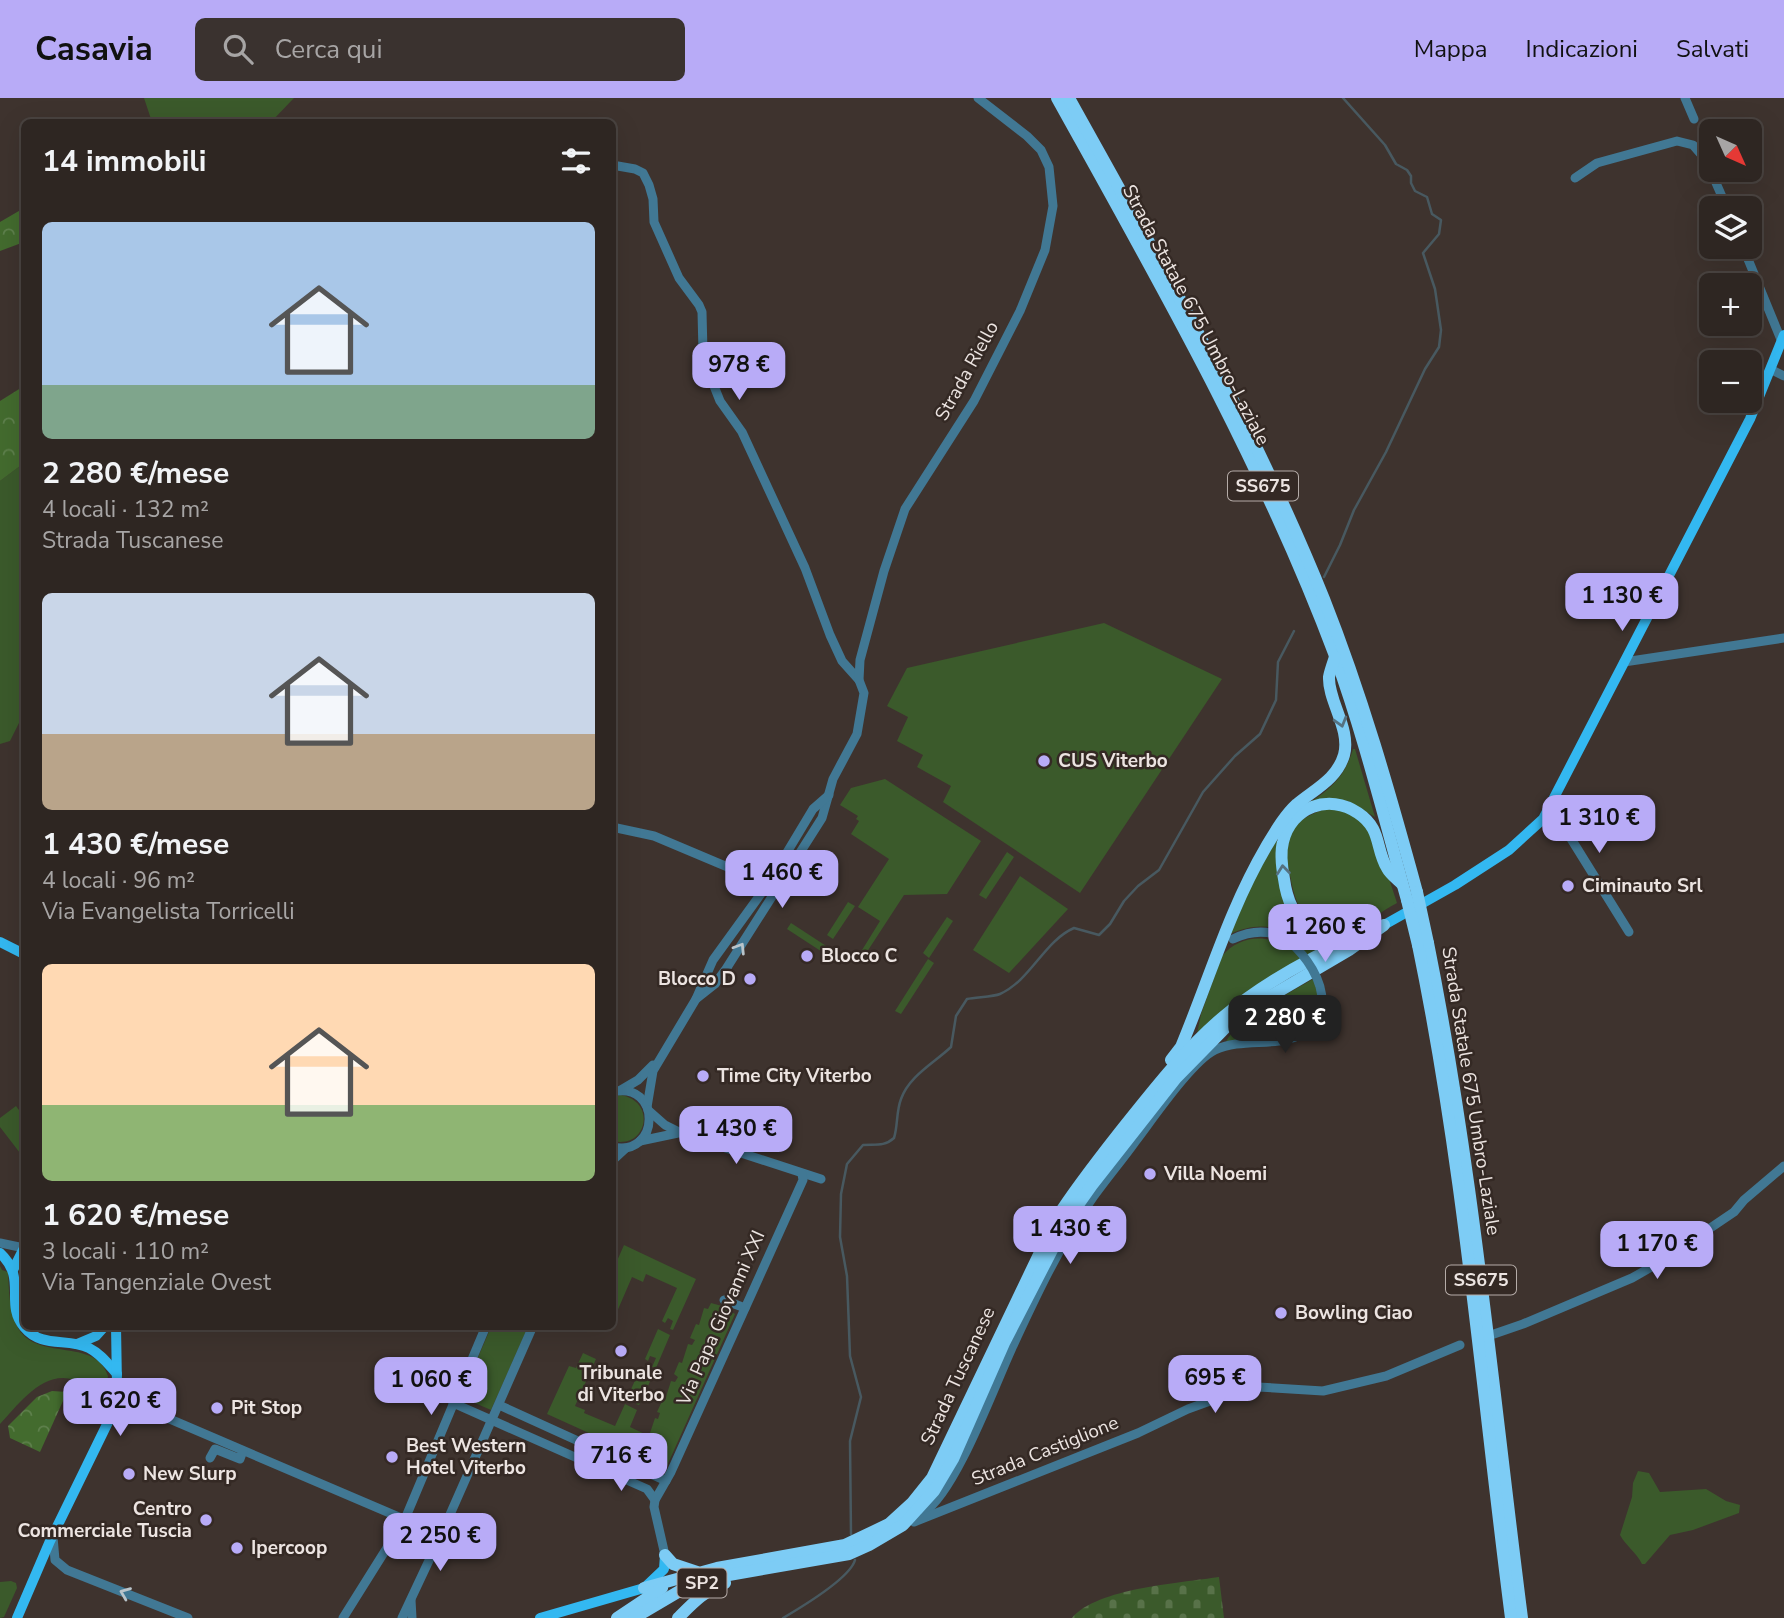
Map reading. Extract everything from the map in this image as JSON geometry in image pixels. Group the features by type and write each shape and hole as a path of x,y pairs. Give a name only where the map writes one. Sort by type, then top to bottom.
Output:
{"highway":[{"name":"Strada Statale 675 Umbro-Laziale","path":"1057,98 1199,354 1236,427 1287,540 1335,657 1359,726 1404,886 1412,896"},
{"name":"Strada Statale 675 Umbro-Laziale","path":"1069,98 1214,362 1297,536 1359,692 1390,790 1423,944 1447,1038 1462,1132 1522,1618"},
{"path":"1155,1088 1165,1068 1181,1048 1247,881 1283,820 1338,769 1345,753 1345,737 1329,679 1335,657"},
{"path":"1384,925 1332,934 1314,929 1297,916 1287,900 1283,873 1282,842 1289,826 1296,817 1315,805 1332,802 1348,807 1369,822 1378,835 1387,868 1404,886"},
{"name":"Strada Tuscanese","path":"777,1567 849,1554 909,1524 934,1491 953,1459 1004,1343 1068,1219 1176,1078 1206,1045 1241,1015 1349,950 1384,925"},
{"name":"Strada Tuscanese","path":"684,1576 845,1545 890,1524 932,1478 1056,1219 1077,1185 1155,1088 1199,1040 1244,1001 1338,945 1384,925"},
{"path":"1217,952 1233,939"},
{"name":"Strada Statale 675 Umbro-Laziale","path":"1423,944 1452,1132 1511,1618"},
{"path":"1203,1057 1241,1015"},
{"path":"665,1555 673,1564 697,1573"},
{"path":"678,1618 713,1588 777,1567"},
{"name":"SP2","path":"634,1618 683,1589 723,1576 777,1567"},
{"name":"SP2","path":"644,1588 684,1576"},
{"name":"SP2","path":"617,1618 650,1594 684,1576"}],"main road":[{"name":"Strada Tuscanese","path":"1384,925 1455,885 1509,850 1543,819 1750,419 1783,339"},
{"path":"0,942 21,952"},
{"path":"0,1253 21,1270"},
{"path":"21,1274 15,1298 21,1323"},
{"path":"27,1330 43,1340 77,1344 95,1351 117,1374"},
{"path":"77,1344 96,1336 101,1330"},
{"path":"16,1615 106,1430 116,1396 116,1330"},
{"path":"644,1588 664,1569 665,1555"},
{"name":"SP2","path":"540,1618 644,1588"}],"street":[{"name":"Strada Riello","path":"696,999 715,984 726,969 822,818 833,779 857,734 864,693 860,681 860,660 884,571 905,509 974,401 1020,311 1045,250 1053,206 1049,167 1041,150 1027,136 978,98"},
{"path":"1685,98 1693,119"},
{"path":"1575,178 1597,163 1677,141 1693,145 1706,160 1722,196"},
{"path":"616,166 643,173 649,185 654,222 679,278 702,312 703,352 709,376 720,401 742,432 805,568 842,661 860,681"},
{"path":"1748,259 1783,339"},
{"path":"1772,370 1784,376"},
{"path":"1624,662 1784,638"},
{"path":"639,1142 650,1124 648,1108 651,1078 661,1056 696,999 713,960 768,884 813,809 830,794"},
{"path":"1543,819 1560,821 1629,932"},
{"path":"616,828 654,836 768,884"},
{"path":"1203,1057 1224,1047 1298,1037 1314,1021 1322,1003 1316,978 1302,954 1289,941 1262,931 1233,939"},
{"path":"616,1090 644,1075 661,1056"},
{"name":"Strada Tuscanese","path":"924,1512 936,1502 949,1482 1017,1337 1073,1228 1093,1197 1203,1057"},
{"path":"616,1091 638,1096 666,1125 683,1134 821,1179"},
{"path":"616,1157 626,1148 639,1142 663,1135 683,1134"},
{"path":"616,1147 626,1148"},
{"path":"1494,1334 1633,1278 1734,1212 1784,1166"},
{"name":"Via Papa Giovanni XXI","path":"655,1500 671,1472 803,1180 802,1174"},
{"path":"0,1243 21,1247"},
{"path":"724,1300 745,1308"},
{"path":"343,1618 405,1519 484,1330"},
{"path":"401,1618 441,1535 531,1330"},
{"name":"Strada Castiglione","path":"909,1524 1138,1433 1220,1397 1258,1387 1324,1391 1386,1376 1460,1345"},
{"path":"116,1396 441,1535"},
{"path":"453,1403 647,1489 655,1500 654,1507 665,1555"},
{"path":"499,1405 666,1481"},
{"path":"526,1434 532,1420"},
{"path":"210,1458 215,1449 240,1459 243,1451"},
{"path":"607,1470 613,1456"},
{"name":"Strada Castiglione","path":"949,1482 951,1496 962,1504"},
{"path":"53,1536 52,1553 55,1560 67,1570 188,1618"},
{"path":"411,1598 412,1618"}],"green space":[{"path":"144,98 294,98 274,119 151,119"},
{"path":"21,210 21,243 0,251 0,222"},
{"path":"21,388 21,465 0,481 0,401"},
{"path":"21,465 21,719 10,741 0,744 0,481"},
{"name":"CUS Viterbo","path":"1104,623 1222,679 1080,893 943,802 951,786 917,767 923,755 897,741 908,717 887,706 907,668"},
{"path":"1353,749 1375,817 1348,801 1310,802 1337,780"},
{"path":"885,779 981,841 947,894 904,895 863,958 859,955 880,921 858,907 889,859 851,834 859,821 856,819 858,816 840,805 851,788"},
{"path":"1331,807 1357,816 1375,836 1397,903 1355,926 1334,928 1312,921 1299,905 1291,883 1287,843 1291,833 1306,817"},
{"path":"1277,840 1287,908 1340,940 1197,1034 1201,1014 1222,956 1229,949 1253,939 1271,940 1288,948 1294,938 1279,930 1263,927 1247,928 1230,934 1252,882"},
{"path":"1007,852 1014,857 986,899 979,895"},
{"path":"1020,876 1068,909 1009,973 973,950"},
{"path":"848,902 855,906 833,939 827,935"},
{"path":"947,917 953,921 929,958 923,953"},
{"path":"791,923 840,955 836,961 787,929"},
{"path":"928,959 934,963 901,1014 895,1011"},
{"path":"1313,979 1318,999 1315,1011 1300,1030 1277,1038 1226,1042 1240,1025 1252,1016"},
{"path":"616,1096 632,1099 640,1106 643,1115 640,1132 625,1142 616,1141"},
{"path":"16,1106 21,1113 20,1153 0,1127 0,1118"},
{"path":"624,1245 696,1279 673,1330 670,1329 673,1321 668,1318 665,1323 662,1321 677,1288 646,1274 643,1282 632,1277 616,1314 616,1263"},
{"path":"0,1266 8,1272 12,1313 17,1326 26,1337 51,1348 79,1352 101,1364 108,1376 105,1394 74,1380 53,1379 36,1388 0,1424"},
{"path":"711,1303 735,1314 666,1468 547,1414 569,1366 576,1368 583,1353 596,1359 575,1406 585,1410 584,1413 615,1426 625,1404 637,1410 630,1427 649,1436 671,1381 675,1382 678,1377 674,1374 679,1362 682,1363 688,1344 692,1345 695,1340 690,1338 696,1324 699,1325 704,1308 708,1309"},
{"path":"658,1329 670,1335 656,1368 652,1367 656,1358 650,1356 648,1361 645,1359"},
{"path":"490,1330 527,1330 491,1410 461,1397"},
{"path":"641,1367 654,1373 639,1405 636,1404 639,1395 634,1393 632,1398 628,1396"},
{"path":"52,1391 67,1392 40,1452 10,1438 8,1426 37,1397"},
{"path":"1638,1471 1649,1473 1660,1492 1706,1489 1726,1501 1740,1505 1739,1513 1693,1530 1670,1535 1645,1564 1642,1564 1620,1535"},
{"path":"1219,1577 1224,1618 1072,1618 1084,1608 1119,1593"},
{"path":"0,1582 16,1583 17,1588 4,1617 0,1618"}],"waterway":[{"path":"1324,577 1354,510 1386,452 1425,369 1439,347 1441,330 1435,289 1423,253 1439,234 1441,220 1432,214 1427,197 1415,191 1407,170 1396,164 1385,145 1343,98"},
{"path":"851,1534 850,1441 861,1397 850,1356 847,1276 840,1237 841,1194 847,1164 863,1145 883,1144 894,1138 899,1104 905,1091 916,1077 951,1047 956,1016 967,999 997,995 1011,988 1054,942 1074,928 1099,935 1110,924 1124,901 1159,870 1203,792 1235,756 1260,734 1276,700 1278,662 1294,631"},
{"path":"783,1618 835,1584 855,1560"}],"place":[{"name":"CUS Viterbo","path":"1044,761"},
{"name":"Ciminauto Srl","path":"1568,886"},
{"name":"Blocco C","path":"807,956"},
{"name":"Blocco D","path":"750,979"},
{"name":"Time City Viterbo","path":"703,1076"},
{"name":"Villa Noemi","path":"1150,1174"},
{"name":"Bowling Ciao","path":"1281,1313"},
{"name":"Tribunale di Viterbo","path":"621,1351"},
{"name":"Pit Stop","path":"217,1408"},
{"name":"Best Western Hotel Viterbo","path":"392,1457"},
{"name":"New Slurp","path":"129,1474"},
{"name":"Centro Commerciale Tuscia","path":"206,1520"},
{"name":"Ipercoop","path":"237,1548"}]}
